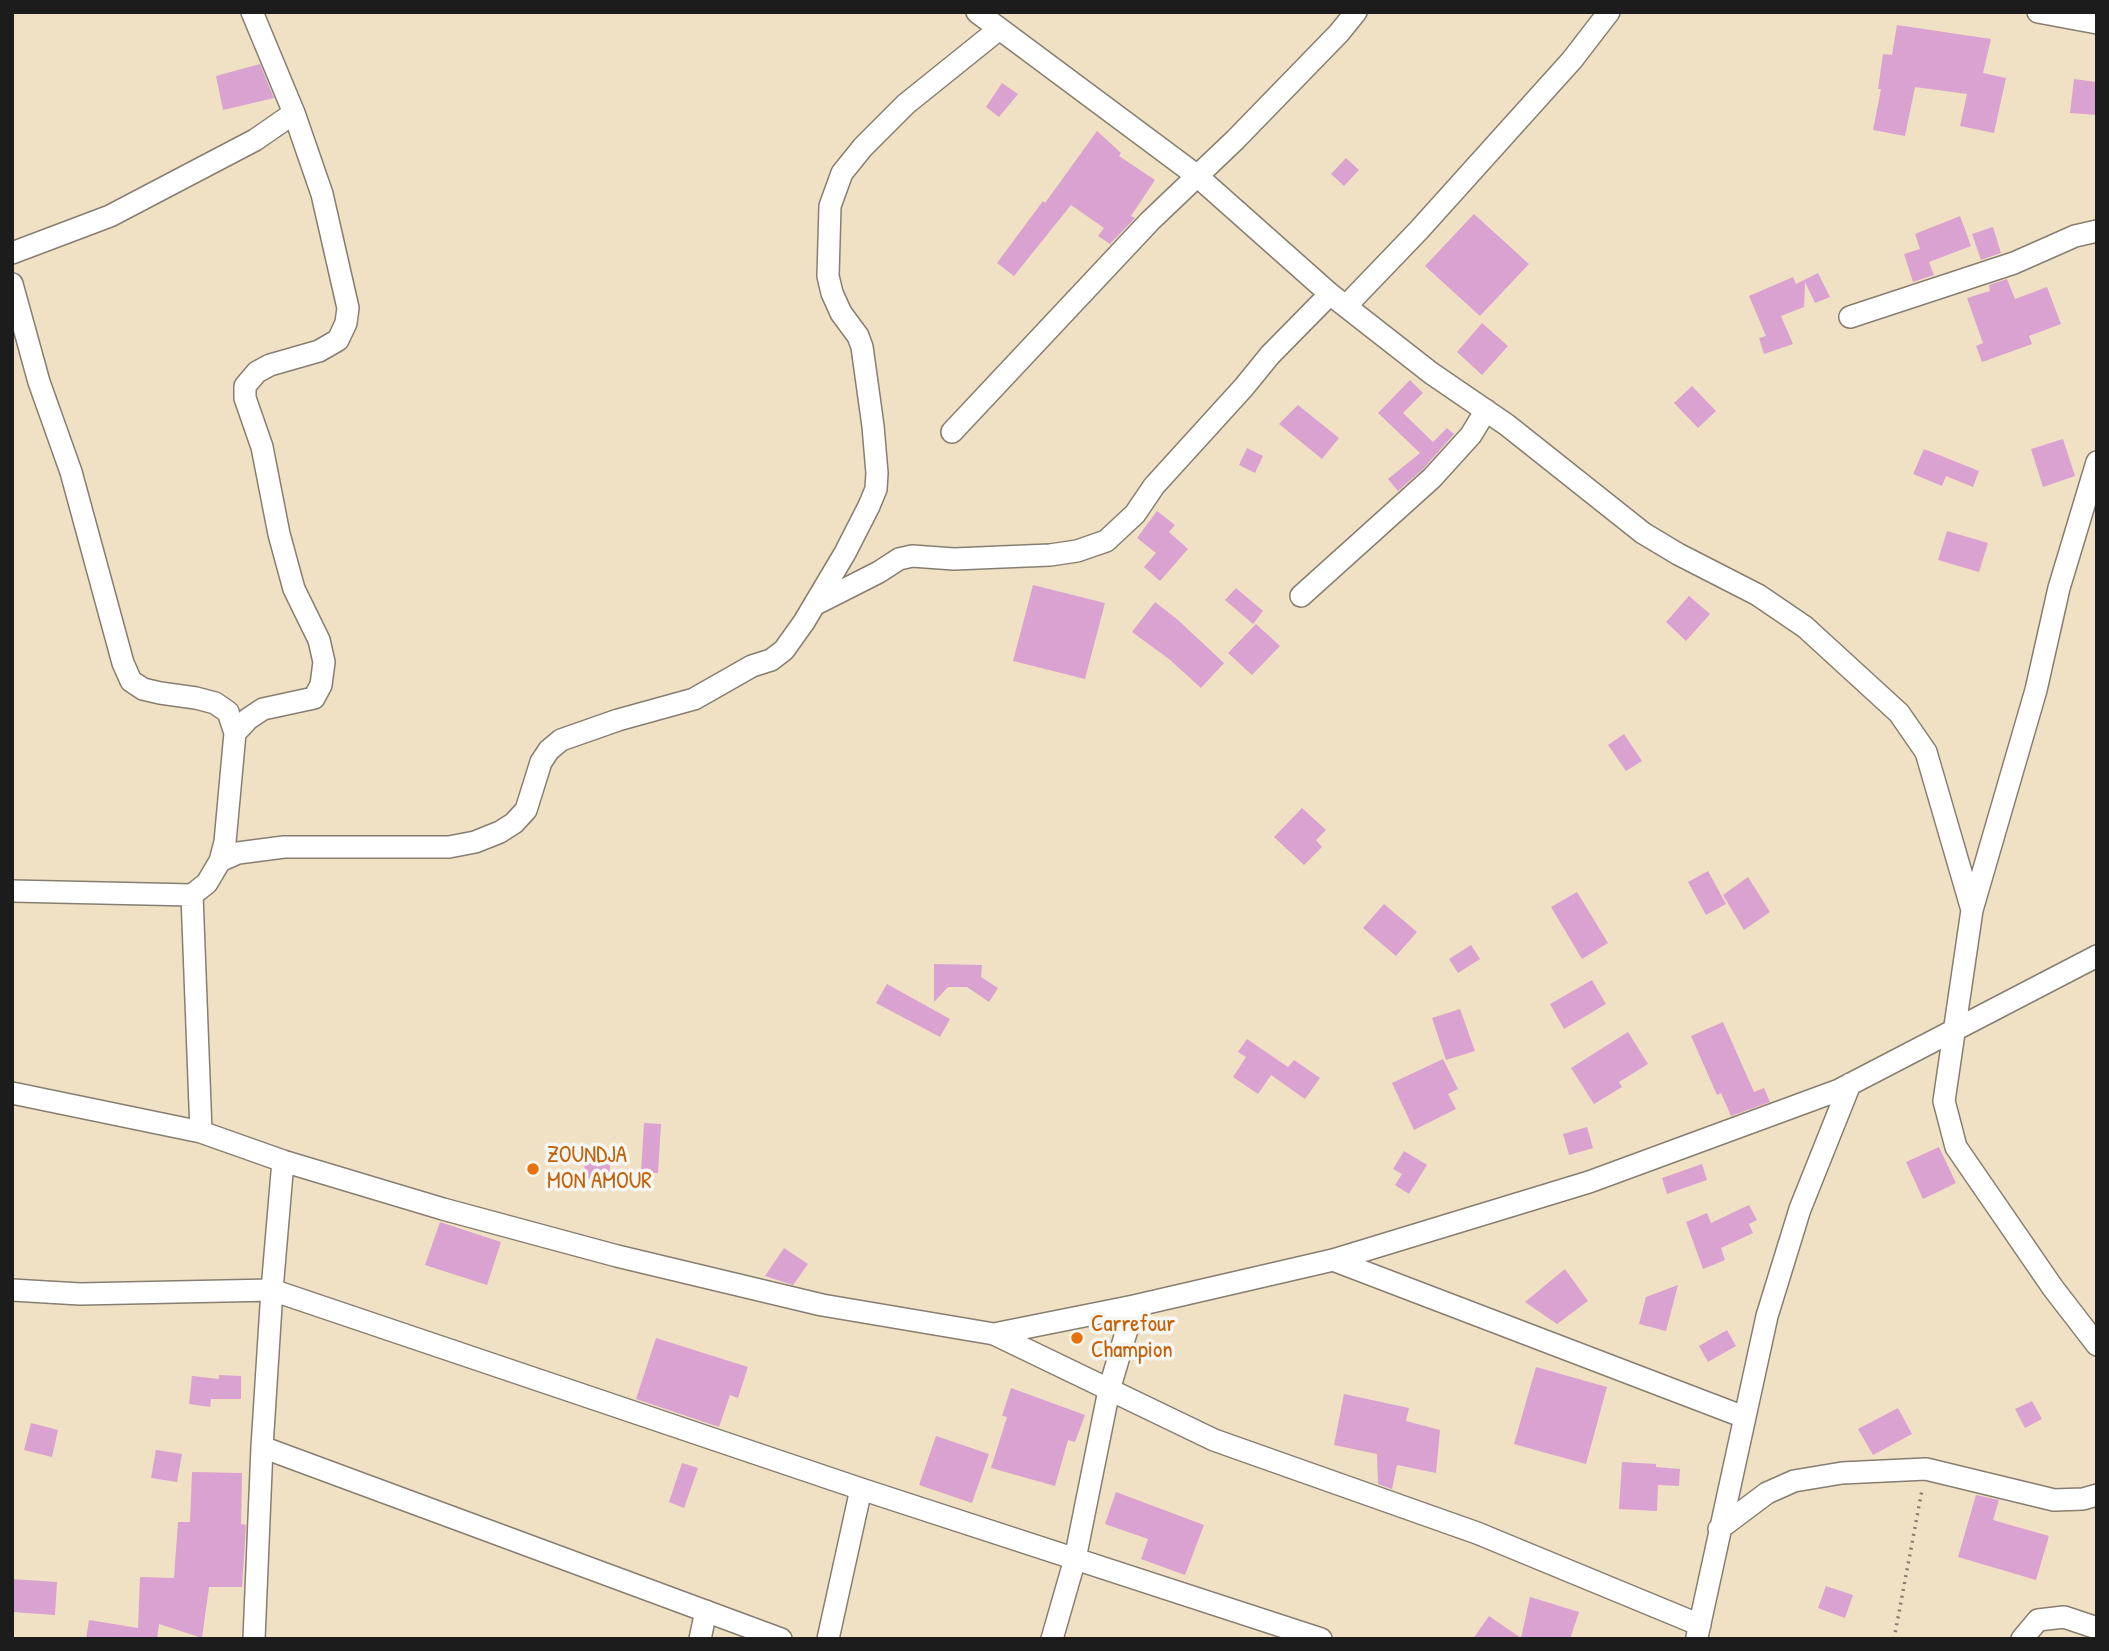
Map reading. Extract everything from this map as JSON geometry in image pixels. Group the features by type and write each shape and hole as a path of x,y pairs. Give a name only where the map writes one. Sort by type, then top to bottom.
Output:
{"street":[{"path":"235,733 248,719 264,709 314,698 321,685 324,662 319,640 294,589 279,534 262,447 245,398 245,386 257,372 271,365 319,351 338,340 346,324 348,309 322,194 294,113 252,12"},
{"path":"977,12 1196,175 1338,300 1431,373 1486,410 1643,533 1758,595 1805,627 1899,713 1926,752 1972,910"},
{"path":"952,432 1150,221 1245,130 1356,12"},
{"path":"814,605 899,559 912,556 954,559 1050,555 1077,551 1106,541 1135,514 1154,486 1270,355 1419,230 1572,60 1609,12"},
{"path":"2038,12 2097,23"},
{"path":"220,861 238,853 285,847 449,847 475,842 500,832 526,810 541,762 549,750 561,740 618,720 694,699 752,666 771,660 784,650 814,605 876,489 877,473 862,347 831,293 828,276 830,206 842,173 863,146 906,104 998,30"},
{"path":"12,253 110,216 255,140 294,113"},
{"path":"1850,317 2014,263 2075,236 2097,231"},
{"path":"12,284 39,382 71,472 123,663 131,681 143,689 160,694 215,703 228,712 235,733 225,842 220,861 207,883 192,895 12,891"},
{"path":"1301,596 1432,478 1471,435 1486,410"},
{"path":"2097,462 2059,588 2036,690 1972,910 1944,1101 1956,1147 2037,1265 2097,1345"},
{"path":"192,895 201,1132"},
{"path":"995,1334 1134,1307 1333,1260 1590,1182 1850,1084 2097,956"},
{"path":"12,1093 201,1132 283,1161 443,1209 630,1259 822,1306 995,1334 1214,1440 1477,1533 1698,1632 1767,1316 1797,1220 1850,1084"},
{"path":"254,1639 262,1447 283,1161"},
{"path":"1333,1260 1744,1417"},
{"path":"12,1290 79,1294 272,1290 861,1489 1321,1639"},
{"path":"1052,1639 1075,1559 1109,1390 1134,1307"},
{"path":"262,1447 781,1639"},
{"path":"1719,1529 1768,1493 1794,1481 1842,1473 1926,1469 2054,1500 2083,1499 2097,1495"},
{"path":"828,1639 861,1489"},
{"path":"701,1639 706,1611"},
{"path":"2022,1639 2038,1620 2064,1617 2097,1629"}],"path":[{"path":"1894,1639 1926,1469"}],"building":[{"path":"1897,25 1991,39 1983,73 2006,78 1994,133 1960,126 1967,94 1915,87 1905,136 1873,130 1881,89 1878,89 1883,54 1892,55"},
{"path":"260,64 274,98 223,110 216,76"},
{"path":"2074,79 2097,82 2097,115 2070,113"},
{"path":"1002,83 1018,94 999,117 986,107"},
{"path":"1097,131 1121,153 1119,156 1155,180 1131,216 1135,218 1110,244 1098,236 1104,228 1071,205 1014,276 997,263"},
{"path":"1346,158 1359,170 1344,186 1331,174"},
{"path":"1474,214 1529,264 1480,316 1425,266"},
{"path":"1960,216 1971,246 1929,262 1934,275 1913,282 1904,254 1920,249 1915,234"},
{"path":"1993,227 2001,253 1981,260 1972,234"},
{"path":"1818,273 1830,297 1815,303 1805,282 1804,307 1781,316 1793,344 1764,354 1759,338 1766,336 1749,296 1793,277 1796,284"},
{"path":"2007,279 2015,299 2047,287 2061,324 2029,336 2032,344 1982,362 1976,346 1983,343 1967,298 1990,291 1989,285"},
{"path":"1482,323 1508,346 1482,375 1457,352"},
{"path":"1410,380 1423,393 1403,413 1433,442 1447,428 1454,434 1423,469 1398,491 1388,479 1420,453 1378,413"},
{"path":"1692,386 1716,411 1698,428 1674,403"},
{"path":"1298,405 1339,438 1322,459 1279,424"},
{"path":"2063,439 2075,476 2043,487 2031,449"},
{"path":"1247,448 1263,456 1255,473 1239,465"},
{"path":"1924,449 1979,471 1973,487 1946,476 1942,486 1913,474"},
{"path":"1157,511 1175,525 1169,532 1188,549 1160,581 1144,567 1156,553 1137,538"},
{"path":"1947,531 1988,543 1979,572 1938,560"},
{"path":"1033,585 1105,603 1085,679 1013,661"},
{"path":"1236,588 1263,611 1253,624 1225,600"},
{"path":"1689,596 1710,614 1686,641 1666,622"},
{"path":"1155,602 1224,663 1201,688 1169,659 1132,632"},
{"path":"1256,624 1280,646 1252,675 1228,653"},
{"path":"1624,734 1642,761 1626,771 1608,745"},
{"path":"1302,808 1326,830 1316,840 1322,847 1304,865 1274,837"},
{"path":"1708,871 1726,904 1706,915 1688,882"},
{"path":"1748,877 1770,912 1744,930 1723,895"},
{"path":"1577,892 1608,943 1582,959 1551,907"},
{"path":"1384,904 1417,932 1396,956 1363,928"},
{"path":"1471,945 1480,959 1458,973 1449,959"},
{"path":"934,964 982,965 981,977 998,988 989,1002 967,987 948,987 934,1002"},
{"path":"1592,980 1606,1004 1564,1029 1550,1004"},
{"path":"887,984 950,1019 940,1037 876,1003"},
{"path":"1460,1009 1475,1051 1446,1060 1432,1018"},
{"path":"1723,1022 1754,1092 1764,1088 1770,1102 1731,1116 1721,1093 1717,1095 1691,1036"},
{"path":"1628,1032 1648,1064 1619,1082 1622,1087 1594,1104 1571,1068"},
{"path":"1247,1039 1288,1067 1294,1060 1320,1078 1305,1099 1271,1075 1258,1094 1233,1077 1246,1057 1238,1052"},
{"path":"1443,1059 1458,1089 1448,1094 1456,1109 1414,1130 1392,1083"},
{"path":"644,1123 661,1124 658,1173 641,1173"},
{"path":"1587,1127 1593,1148 1569,1155 1563,1134"},
{"path":"1939,1147 1956,1183 1923,1199 1906,1162"},
{"path":"1404,1151 1427,1165 1409,1194 1395,1185 1402,1174 1393,1169"},
{"path":"586,1157 611,1160 608,1181 583,1178"},
{"path":"1702,1164 1707,1180 1667,1194 1662,1178"},
{"path":"1749,1205 1757,1220 1749,1224 1753,1233 1721,1248 1725,1260 1703,1269 1686,1222 1707,1213 1711,1223"},
{"path":"440,1222 501,1242 487,1285 425,1265"},
{"path":"784,1248 808,1264 793,1285 765,1276"},
{"path":"1565,1269 1588,1301 1557,1324 1525,1302"},
{"path":"1678,1285 1666,1331 1639,1324 1646,1297"},
{"path":"1727,1330 1736,1346 1708,1362 1699,1346"},
{"path":"656,1338 748,1367 738,1398 730,1395 719,1427 636,1399"},
{"path":"1536,1367 1607,1387 1586,1464 1514,1444"},
{"path":"219,1375 241,1376 241,1399 211,1399 210,1407 189,1404 192,1376 219,1379"},
{"path":"1011,1388 1085,1415 1075,1442 1068,1440 1055,1486 991,1468 1007,1417 1002,1416"},
{"path":"1344,1394 1409,1408 1406,1421 1440,1430 1436,1473 1397,1465 1392,1489 1378,1484 1377,1454 1334,1445"},
{"path":"2032,1401 2042,1419 2025,1428 2015,1409"},
{"path":"1898,1408 1912,1434 1873,1455 1858,1429"},
{"path":"31,1423 58,1430 52,1457 24,1450"},
{"path":"936,1436 989,1454 972,1503 919,1485"},
{"path":"156,1450 182,1454 177,1482 151,1478"},
{"path":"1622,1462 1680,1469 1679,1486 1658,1485 1657,1511 1619,1509"},
{"path":"682,1463 698,1468 684,1508 669,1502"},
{"path":"192,1472 242,1473 241,1524 246,1525 242,1587 209,1587 202,1638 159,1624 157,1639 86,1639 89,1620 138,1628 140,1577 174,1578 178,1522 190,1522"},
{"path":"1116,1492 1204,1525 1185,1575 1141,1559 1148,1539 1105,1524"},
{"path":"1976,1495 1999,1500 1993,1520 2049,1536 2036,1580 1958,1557"},
{"path":"12,1579 57,1582 55,1615 12,1612"},
{"path":"1826,1586 1853,1595 1845,1618 1818,1608"},
{"path":"1530,1597 1579,1612 1570,1639 1473,1639 1489,1616 1521,1638"}],"place":[{"name":"ZOUNDJA MON AMOUR","path":"533,1169"},
{"name":"Carrefour Champion","path":"1077,1338"}]}
